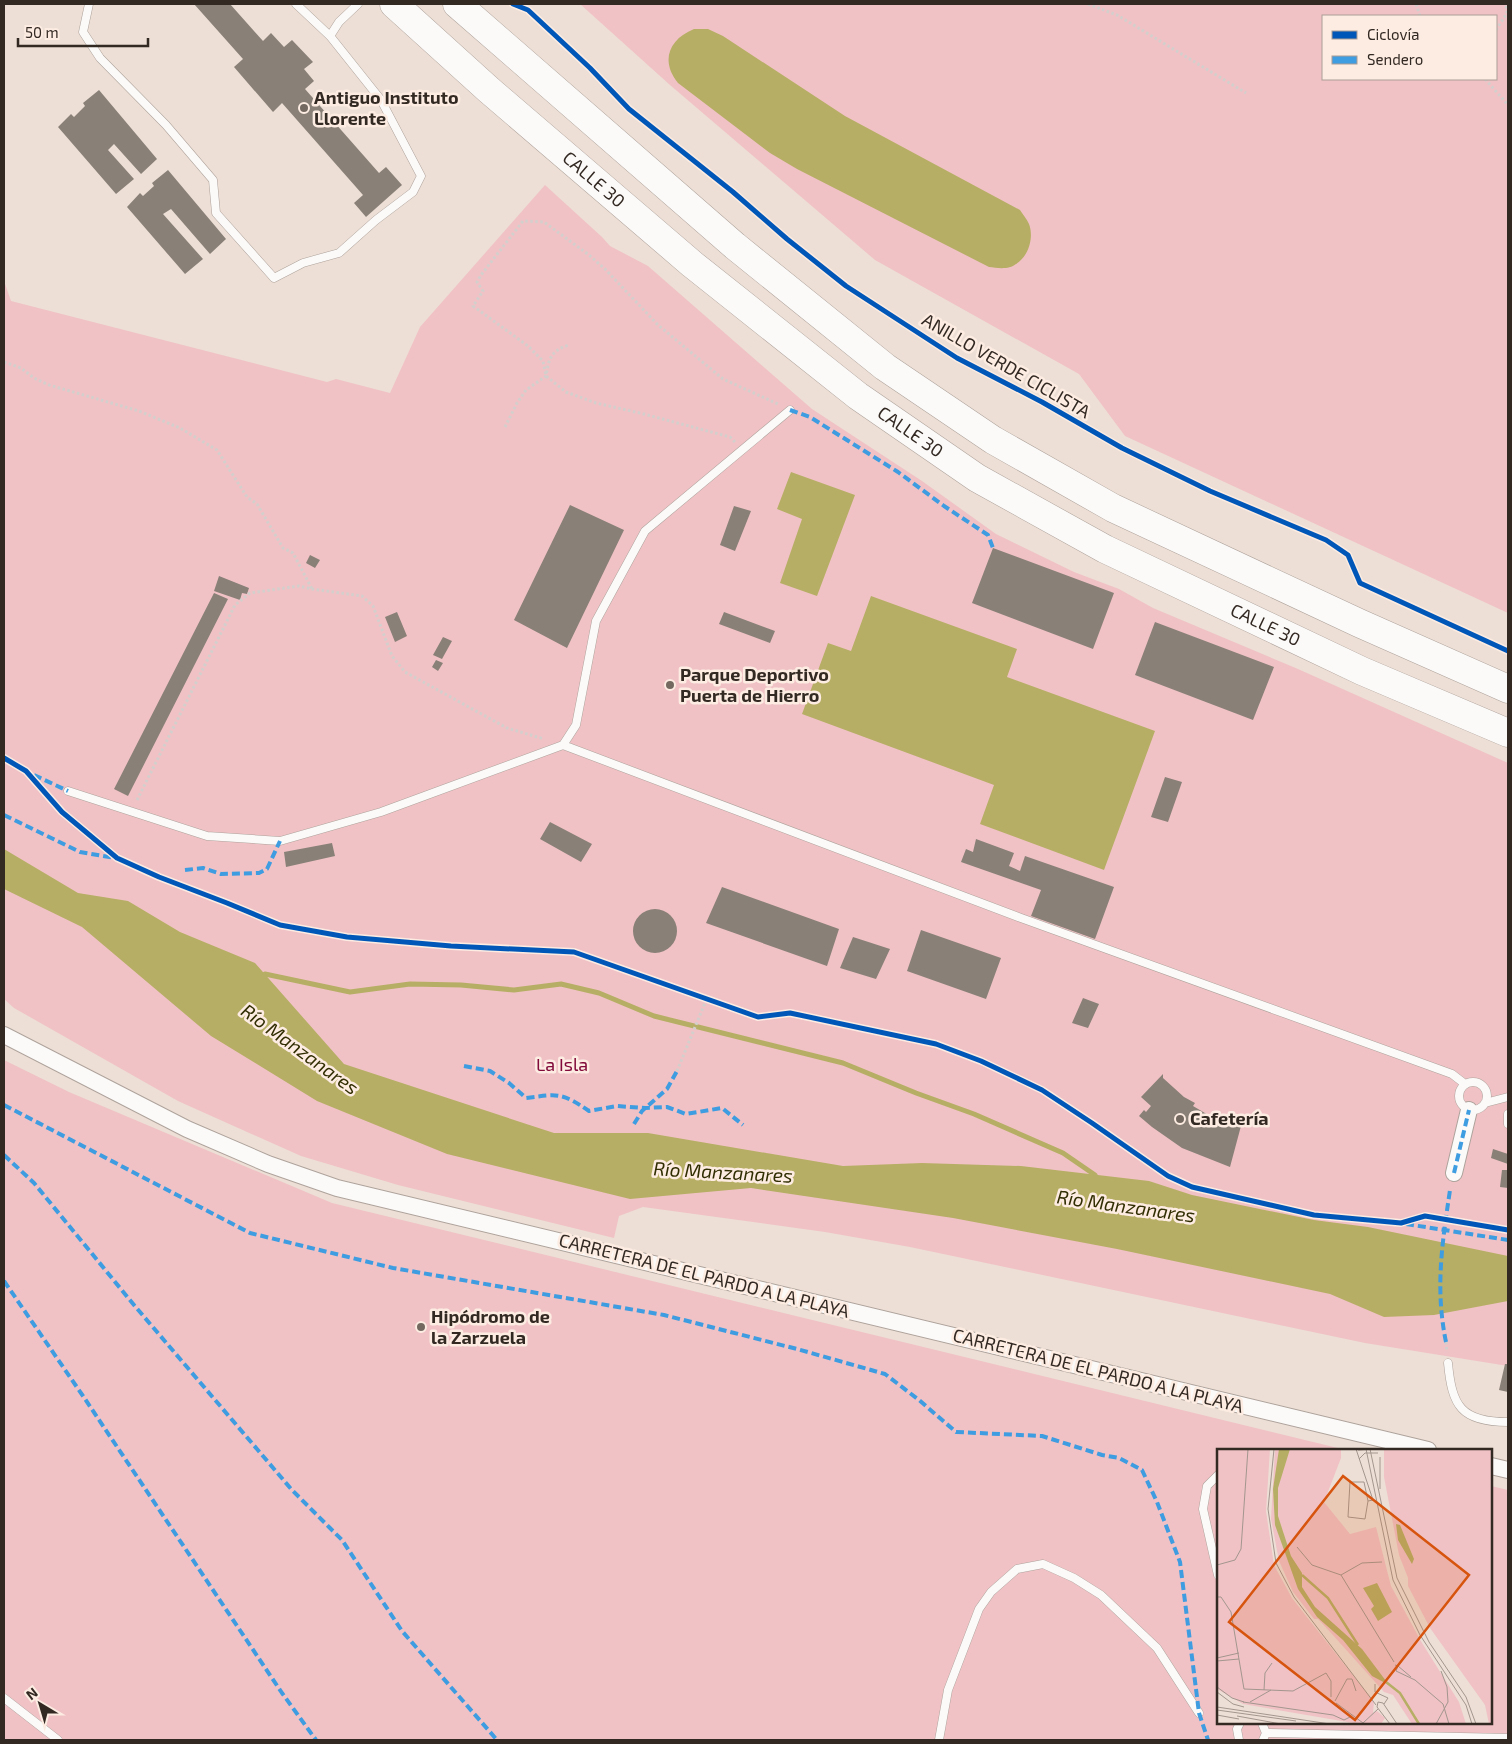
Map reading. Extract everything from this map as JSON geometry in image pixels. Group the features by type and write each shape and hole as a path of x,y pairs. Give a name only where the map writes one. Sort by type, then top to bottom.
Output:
{"highway":[{"path":"376,4 428,35"},
{"name":"CALLE 30","path":"394,4 489,90 692,264 858,396 977,478 1105,549 1362,671 1508,734"},
{"path":"457,4 757,264 885,367 993,440 1113,508 1359,623 1508,689"},
{"path":"482,4 505,24 547,83"}],"street":[{"name":"CARRETERA DE EL PARDO A LA PLAYA","path":"4,1035 187,1128 268,1164 337,1188 1424,1449"},
{"path":"1454,1173 1469,1110"}],"lane":[{"path":"89,4 83,32 100,58 166,125 213,180 216,213 274,278 303,263 339,253 376,220 413,192 421,176 381,100 330,36 296,4"},
{"path":"330,36 339,22 358,4"},
{"path":"68,790 206,836 280,841 381,812 563,745 576,724 596,620 645,531 790,410"},
{"path":"563,745 1020,918 1452,1074 1465,1084"},
{"path":"1485,1103 1487,1094 1483,1086 1474,1082 1465,1084 1460,1091 1461,1104 1469,1110 1478,1109 1485,1103 1508,1097"},
{"path":"1508,1114 1508,1124"},
{"path":"1448,1363 1452,1389 1457,1404 1462,1409 1470,1416 1508,1422"},
{"path":"1217,1477 1207,1486 1204,1509 1217,1570"},
{"path":"939,1740 948,1690 979,1609 991,1592 1017,1569 1043,1564 1074,1578 1101,1595 1157,1648 1198,1713"},
{"path":"4,1698 58,1740"},
{"path":"1239,1740 1237,1729 1240,1724"},
{"path":"1262,1724 1264,1737 1508,1738"}],"path":[{"path":"1088,4 1117,15 1246,93"},
{"path":"1497,28 1507,13 1506,4"},
{"path":"1487,80 1508,105"},
{"path":"742,450 730,437 596,403 566,392 546,376 543,361 528,346 473,306 483,291 477,282 481,274 523,221 544,222 589,255 605,269 658,325 723,379 790,410"},
{"path":"505,427 516,403 526,390 546,376 550,357 561,347 568,345"},
{"path":"4,362 21,368 49,386 139,411 180,428 217,450 247,497 257,504 283,548 293,554 312,590"},
{"path":"137,800 235,605 250,593 299,586 312,590 362,596 373,606 392,656 405,672 507,728 563,745"},
{"path":"700,996 716,1001"},
{"path":"677,1071 707,998"}],"green space":[{"path":"580,4 1508,4 1508,613 1125,436 1079,374 875,260 670,85"},
{"name":"Parque Deportivo Puerta de Hierro","path":"545,185 610,246 648,266 812,409 922,481 996,534 1074,572 1119,589 1153,608 1298,669 1508,763 1508,1366 1365,1343 910,1247 825,1232 643,1207 619,1216 614,1238 398,1185 301,1156 178,1101 14,1008 4,999 4,281 11,301 327,382 336,379 390,393 420,327"},
{"name":"Hipódromo de la Zarzuela","path":"4,1060 69,1092 332,1203 1342,1449 1217,1449 1217,1724 1492,1724 1492,1486 1508,1490 1508,1740 4,1740"}],"water":[{"path":"694,29 708,29 723,36 845,116 1020,210 1028,222 1031,235 1029,246 1024,256 1010,267 989,267 797,169 770,153 678,83 672,75 669,67 670,51 678,39"},
{"path":"791,472 855,495 817,596 780,583 802,519 777,509"},
{"path":"871,596 1017,649 1007,677 1155,731 1104,870 980,824 994,785 802,714 828,643 851,651"},
{"name":"Río Manzanares","path":"4,849 78,893 128,901 180,932 255,963 344,1064 554,1133 648,1133 843,1166 922,1163 1021,1166 1149,1181 1192,1195 1314,1220 1368,1227 1508,1256 1508,1301 1434,1315 1384,1317 1330,1294 1117,1249 953,1218 751,1188 630,1199 447,1154 317,1101 211,1036 82,927 4,889"}],"building":[{"name":"Antiguo Instituto Llorente","path":"194,4 230,4 263,41 271,33 284,47 292,40 313,62 304,69 314,81 305,89 379,173 386,167 402,185 366,217 354,203 363,195 282,103 273,112 234,67 243,59"},
{"path":"99,90 157,159 141,174 114,144 108,150 134,179 116,194 58,127 71,114 74,117 85,106 83,103"},
{"path":"168,170 226,239 210,254 171,209 163,214 203,259 185,274 127,207 140,193 143,196 154,186 152,183"},
{"path":"570,505 624,530 567,648 514,620"},
{"path":"734,506 751,511 735,551 720,545"},
{"path":"993,548 1114,593 1093,649 972,603"},
{"path":"310,555 320,560 315,568 306,563"},
{"path":"219,576 249,588 247,594 242,593 240,600 214,591"},
{"path":"214,593 228,599 128,796 114,789"},
{"path":"397,612 407,636 395,642 385,617"},
{"path":"724,612 775,631 770,643 719,624"},
{"path":"1155,622 1274,667 1253,720 1135,675"},
{"path":"443,637 452,641 442,659 433,655"},
{"path":"436,660 443,663 438,671 432,667"},
{"path":"1165,777 1182,782 1168,822 1151,817"},
{"path":"550,822 592,844 581,862 540,839"},
{"path":"976,839 1014,853 1009,866 1020,871 1025,856 1114,887 1095,939 1031,916 1041,890 961,862 966,849 973,852"},
{"path":"332,843 335,856 286,867 284,852"},
{"path":"722,887 839,929 827,966 706,923"},
{"path":"655,909 667,913 673,919 677,931 673,943 667,949 655,953 643,949 637,943 633,931 637,919 643,913"},
{"path":"921,930 1001,958 986,999 907,971"},
{"path":"853,937 890,949 876,979 840,968"},
{"path":"1083,998 1099,1004 1088,1028 1072,1023"},
{"name":"Cafetería","path":"1163,1074 1163,1078 1184,1097 1195,1103 1193,1106 1229,1124 1230,1122 1241,1126 1230,1167 1182,1148 1139,1116 1151,1106 1141,1097"},
{"path":"1493,1149 1508,1154 1508,1164 1491,1158"},
{"path":"1502,1170 1508,1170 1508,1188 1500,1187"},
{"path":"1505,1364 1508,1364 1508,1392 1499,1390"}],"waterway":[{"path":"265,974 350,992 410,984 461,985 514,990 561,984 599,993 654,1016 843,1063 974,1114 1063,1153 1095,1175"}],"marked path":[{"path":"790,410 810,417 898,472 988,535 993,548"},
{"path":"34,775 68,791"},
{"path":"4,815 80,852 115,858"},
{"path":"185,870 203,868 221,874 259,873 267,869 280,841"},
{"path":"464,1066 490,1071 509,1083 526,1098 553,1095 565,1097 589,1111 617,1106 667,1107 686,1114 722,1108 743,1125"},
{"path":"634,1124 642,1111 667,1089 677,1071"},
{"path":"4,1105 250,1233 393,1268 664,1315 797,1349 885,1374 956,1432 1042,1436 1102,1455 1119,1458 1142,1470 1157,1502 1180,1562 1199,1713 1208,1740"},
{"path":"1454,1173 1469,1110"},
{"path":"4,1155 34,1183 134,1305 292,1490 342,1540 402,1631 497,1740"},
{"path":"1446,1342 1440,1285 1442,1248 1450,1190"},
{"path":"1406,1224 1508,1240"},
{"path":"4,1281 282,1693 316,1740"}],"cycle path":[{"name":"ANILLO VERDE CICLISTA","path":"513,4 528,10 590,68 629,109 846,286 957,358 1042,402 1122,448 1210,491 1326,540 1348,555 1360,583 1508,651"},
{"path":"4,758 26,771 62,812 117,858 159,877 280,925 347,937 451,946 574,952 758,1017 790,1013 936,1044 981,1061 1042,1090 1168,1176 1192,1187 1314,1215 1401,1223 1425,1216 1508,1230"}],"place":[{"name":"Antiguo Instituto Llorente","path":"304,108"},
{"name":"Parque Deportivo Puerta de Hierro","path":"670,685"},
{"name":"Cafetería","path":"1180,1119"},
{"name":"Hipódromo de la Zarzuela","path":"421,1327"}],"park label":[{"name":"La Isla","path":"562,1065"}]}
